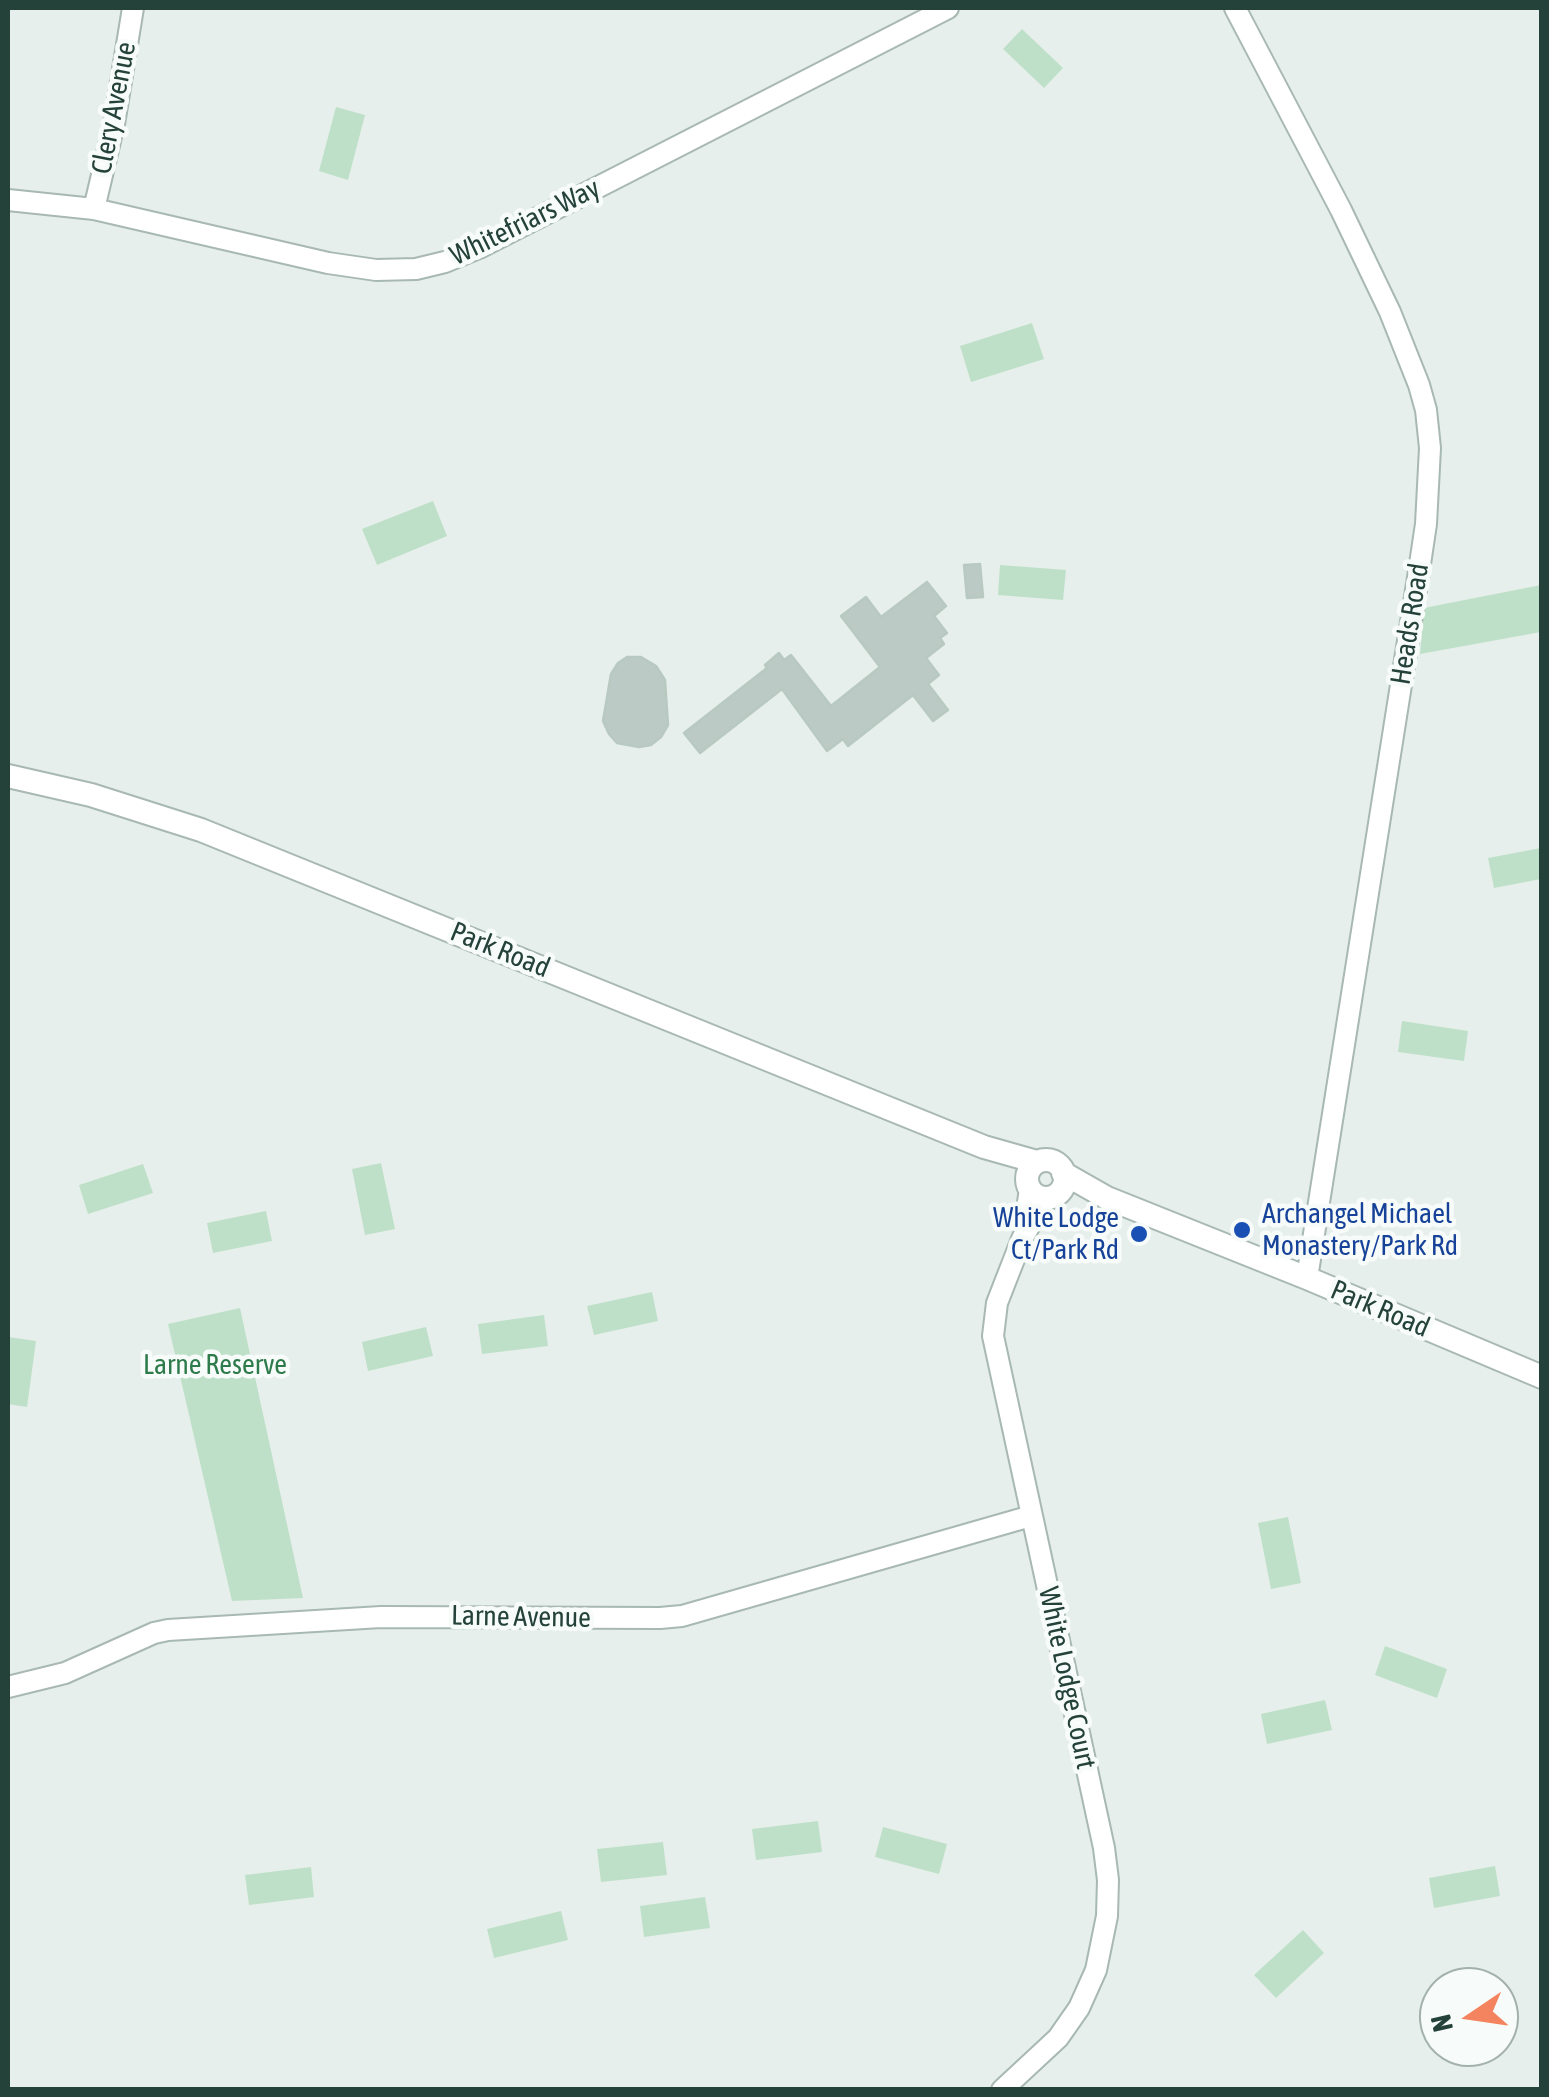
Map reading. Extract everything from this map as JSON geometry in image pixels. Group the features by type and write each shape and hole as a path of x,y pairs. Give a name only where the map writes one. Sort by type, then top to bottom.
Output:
{"street":[{"name":"Clery Avenue","path":"94,209 114,124 133,8"},
{"name":"Whitefriars Way","path":"8,200 94,209 328,263 376,270 416,269 478,248 948,8"},
{"name":"Heads Road","path":"1235,8 1390,312 1419,384 1430,448 1426,524 1308,1278"},
{"name":"Park Road","path":"8,776 201,830 984,1147 1044,1182 1107,1198 1542,1377"},
{"name":"White Lodge Court","path":"1002,2090 1058,2038 1079,2008 1096,1970 1107,1916 1104,1848 993,1336 998,1303 1044,1182"},
{"name":"Larne Avenue","path":"8,1687 65,1673 168,1630 381,1617 682,1616 1031,1516"}],"green space":[{"path":"1022,29 1063,68 1044,88 1003,49"},
{"path":"336,107 365,115 348,180 319,171"},
{"path":"1032,323 1044,359 971,382 960,346"},
{"path":"433,501 447,536 377,565 362,529"},
{"path":"1000,565 1066,570 1063,600 998,595"},
{"path":"1541,585 1541,632 1420,654 1424,608"},
{"path":"1541,848 1541,879 1494,888 1488,858"},
{"path":"1402,1021 1468,1031 1464,1061 1398,1052"},
{"path":"381,1163 395,1229 365,1235 352,1169"},
{"path":"143,1164 153,1193 88,1214 79,1185"},
{"path":"266,1211 272,1241 213,1253 207,1223"},
{"path":"652,1292 658,1321 594,1335 587,1306"},
{"name":"Larne Reserve","path":"240,1308 303,1598 232,1601 168,1324"},
{"path":"544,1315 548,1346 482,1354 478,1324"},
{"path":"426,1327 433,1356 368,1371 362,1342"},
{"path":"8,1337 36,1341 27,1407 8,1404"},
{"path":"1288,1517 1301,1583 1271,1589 1258,1523"},
{"path":"1385,1646 1447,1669 1437,1698 1375,1675"},
{"path":"1325,1700 1332,1730 1267,1744 1261,1714"},
{"path":"818,1821 822,1852 756,1860 752,1829"},
{"path":"883,1827 947,1844 939,1874 875,1857"},
{"path":"663,1842 667,1875 601,1882 597,1849"},
{"path":"1495,1866 1500,1896 1434,1908 1429,1878"},
{"path":"311,1867 314,1897 249,1905 245,1875"},
{"path":"705,1897 710,1928 644,1937 640,1906"},
{"path":"561,1911 568,1940 494,1958 487,1929"},
{"path":"1303,1930 1324,1953 1276,1998 1254,1975"}],"building":[{"path":"980,564 983,597 967,598 964,565"},
{"path":"927,582 946,606 934,616 947,633 940,638 944,644 926,658 939,675 928,684 948,710 933,721 913,695 848,746 843,739 827,751 782,689 700,753 684,733 767,668 765,665 779,653 784,660 791,655 831,706 880,667 841,616 866,597 881,617"},
{"path":"627,657 641,657 656,666 665,680 668,725 651,745 617,743 603,721 611,674"}],"place":[{"name":"Archangel Michael Monastery/Park Rd","path":"1242,1230"},
{"name":"White Lodge Ct/Park Rd","path":"1139,1234"}]}
